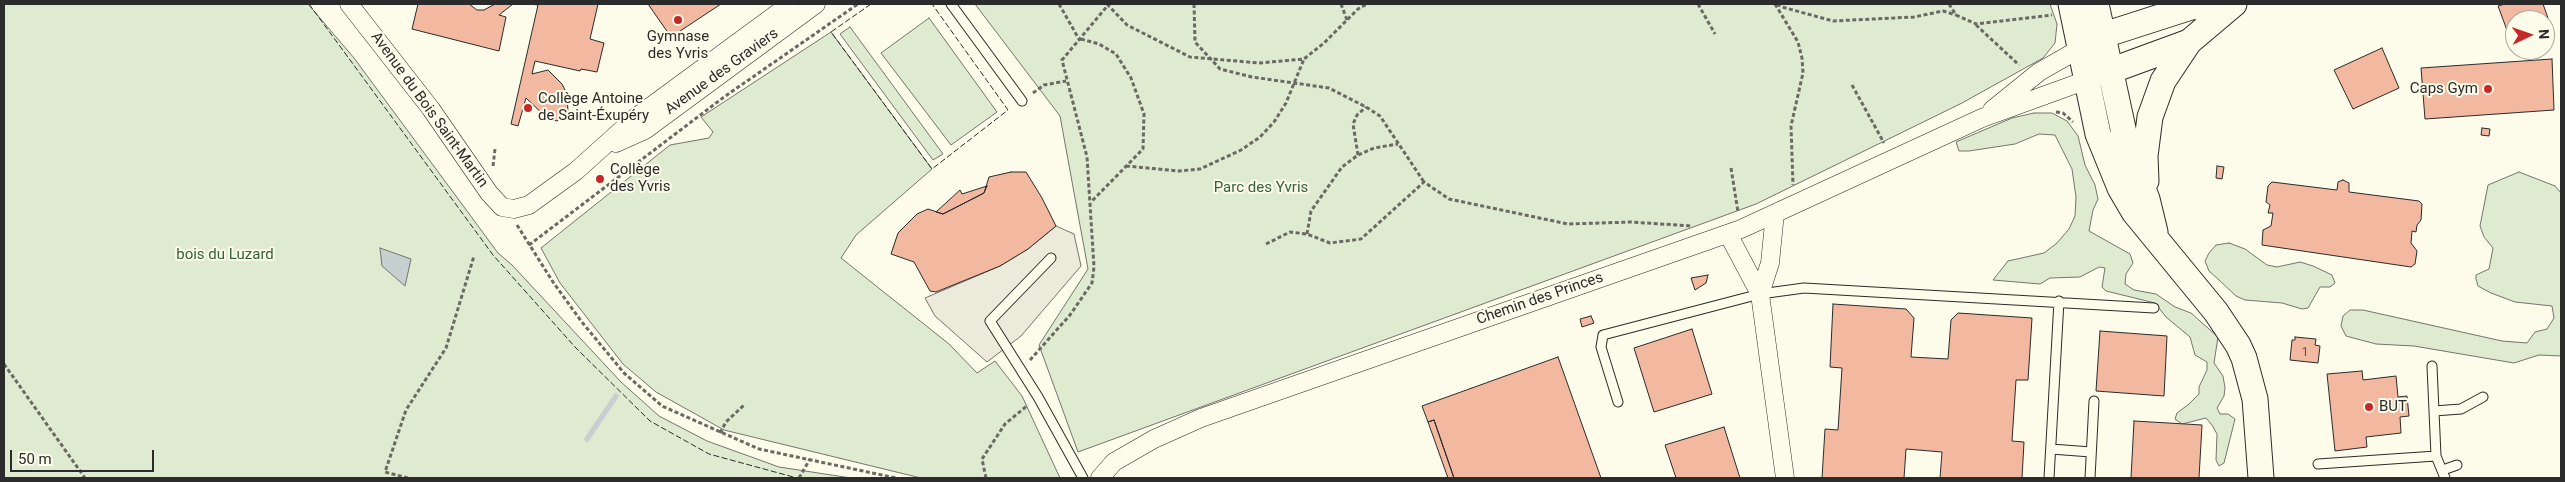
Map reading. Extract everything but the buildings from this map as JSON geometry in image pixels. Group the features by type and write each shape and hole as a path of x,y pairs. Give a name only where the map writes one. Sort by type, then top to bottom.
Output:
{"main road":[{"path":"2096,4 2127,147 2147,198 2157,237"},
{"path":"2104,35 2185,5 2234,4"},
{"path":"2147,198 2145,156 2150,116 2163,82 2189,42 2234,4"},
{"path":"2072,8 2098,134 2108,163 2134,212 2157,237 2229,330 2244,358 2255,399 2261,478"},
{"path":"2110,71 2189,42"}],"street":[{"name":"Avenue du Bois Saint-Martin","path":"349,4 431,109 489,193 502,207 514,209"},
{"name":"Avenue des Graviers","path":"514,209 529,205 600,151 635,118 790,4"},
{"name":"Avenue des Graviers","path":"600,151 644,130 816,4"},
{"name":"Chemin des Princes","path":"1982,118 2039,72 2104,35"},
{"name":"Chemin des Princes","path":"1100,478 1114,462 1154,439 1200,418 1734,231 1982,118 2110,71"},
{"path":"1760,294 1770,263 1775,213"},
{"path":"1734,231 1760,294 1785,478"}],"lane":[{"path":"951,4 1022,101"},
{"path":"1051,258 990,321 1038,397 1083,478"},
{"path":"1618,402 1601,347 1603,335 1760,294 1804,288 2059,301 2154,308"},
{"path":"2049,478 2059,301"},
{"path":"2432,366 2436,456 2444,474 2457,465"},
{"path":"2434,411 2460,409 2483,397"},
{"path":"2090,478 2094,402"},
{"path":"2050,449 2091,452"},
{"path":"2318,464 2436,456"}],"path":[{"path":"529,245 724,98 858,4"},
{"path":"1059,4 1081,40 1099,44 1116,54 1131,78 1144,114 1143,149 1091,201"},
{"path":"1021,371 1070,315 1092,283 1094,267 1087,157 1062,60 1081,40 1108,4 1127,26 1190,57 1259,63 1304,59"},
{"path":"1194,4 1195,42 1220,69 1252,78 1329,88 1366,107 1380,116 1424,182 1449,199 1568,224 1631,222 1701,227"},
{"path":"1341,4 1347,20"},
{"path":"1126,166 1179,171 1200,169 1226,159 1260,137 1274,122 1294,84 1304,59 1324,43 1358,9 1367,4"},
{"path":"1698,4 1715,34"},
{"path":"1776,4 1833,20 1914,17 1943,11 1976,24 2016,64 2039,72"},
{"path":"1776,4 1798,42 1802,58 1803,73 1799,99 1791,126 1794,204"},
{"path":"1949,4 1956,15"},
{"path":"1976,24 2072,8"},
{"path":"1022,101 1044,85 1066,81"},
{"path":"1852,85 1892,159"},
{"path":"1358,155 1353,124 1356,116 1366,107"},
{"path":"1308,234 1311,211 1342,167 1358,155 1374,148 1398,144"},
{"path":"1731,168 1734,231"},
{"path":"1266,244 1290,232 1308,234 1330,243 1361,239 1424,182"},
{"path":"514,209 518,229 581,321 624,373 662,406 720,433 759,448 896,478"},
{"path":"408,478 385,472 406,410 446,348 474,256"},
{"path":"4,364 85,478"},
{"path":"986,478 982,459 1005,424 1038,397"},
{"path":"720,433 726,422 744,405"},
{"path":"799,478 810,459"}],"green space":[{"name":"bois du Luzard","path":"4,4 308,4 354,58 498,253 512,265 621,382 659,416 707,441 779,467 851,478 4,478"},
{"name":"Parc des Yvris","path":"975,4 2050,4 2057,24 2055,43 2043,58 1962,103 1756,204 1078,452 1039,345 1088,269 1060,116"},
{"path":"929,18 997,112 951,145 881,53"},
{"path":"850,27 943,154 933,160 840,34"},
{"path":"831,32 932,169 856,235 841,258 949,344 977,373 995,361 1022,396 1060,478 921,478 724,430 656,392 623,364 560,283 541,248 670,145 709,138 713,132 701,117"},
{"path":"2034,113 2052,113 2067,121 2078,136 2085,165 2095,185 2098,199 2093,210 2089,231 2130,254 2133,263 2126,274 2125,284 2134,290 2156,294 2175,307 2191,313 2218,337 2214,363 2223,376 2225,388 2224,396 2217,408 2220,414 2228,414 2235,419 2224,463 2219,466 2216,460 2217,434 2206,418 2182,424 2175,419 2177,413 2199,394 2199,387 2207,370 2207,362 2195,355 2190,337 2166,317 2155,303 2106,291 2102,287 2105,268 2099,267 2080,277 2050,278 2040,284 1993,280 2008,261 2044,253 2057,243 2069,229 2075,216 2076,197 2072,169 2055,135 2039,134 2015,144 1969,151 1959,151 1956,142 2012,118"},
{"path":"2519,172 2555,186 2561,193 2561,356 2539,355 2514,363 2414,346 2376,344 2346,336 2341,326 2343,316 2350,310 2363,310 2502,341 2527,343 2535,332 2547,329 2554,318 2552,306 2515,302 2478,286 2476,279 2476,275 2489,269 2493,248 2484,237 2480,226 2488,185"},
{"path":"2229,243 2245,249 2267,265 2277,267 2300,262 2313,266 2332,275 2335,283 2330,287 2320,287 2308,308 2302,309 2282,303 2245,300 2236,296 2209,271 2205,261 2216,245"}],"shaded area":[{"path":"1056,226 1074,234 1081,266 1021,336 987,362 935,316 925,298 1000,266 1028,249"},
{"path":"380,248 411,259 405,286 382,266"}],"waterway":[{"path":"587,439 616,396"}],"fence":[{"path":"309,4 493,255 575,347 650,421 709,454 797,478"},
{"path":"871,4 831,32 932,169 1008,110 932,4"}],"place":[{"name":"Gymnase des Yvris","path":"678,20"},
{"name":"Caps Gym","path":"2488,89"},
{"name":"Collège Antoine de Saint-Éxupéry","path":"528,108"},
{"name":"Collège des Yvris","path":"600,179"},
{"name":"BUT","path":"2369,407"}]}
